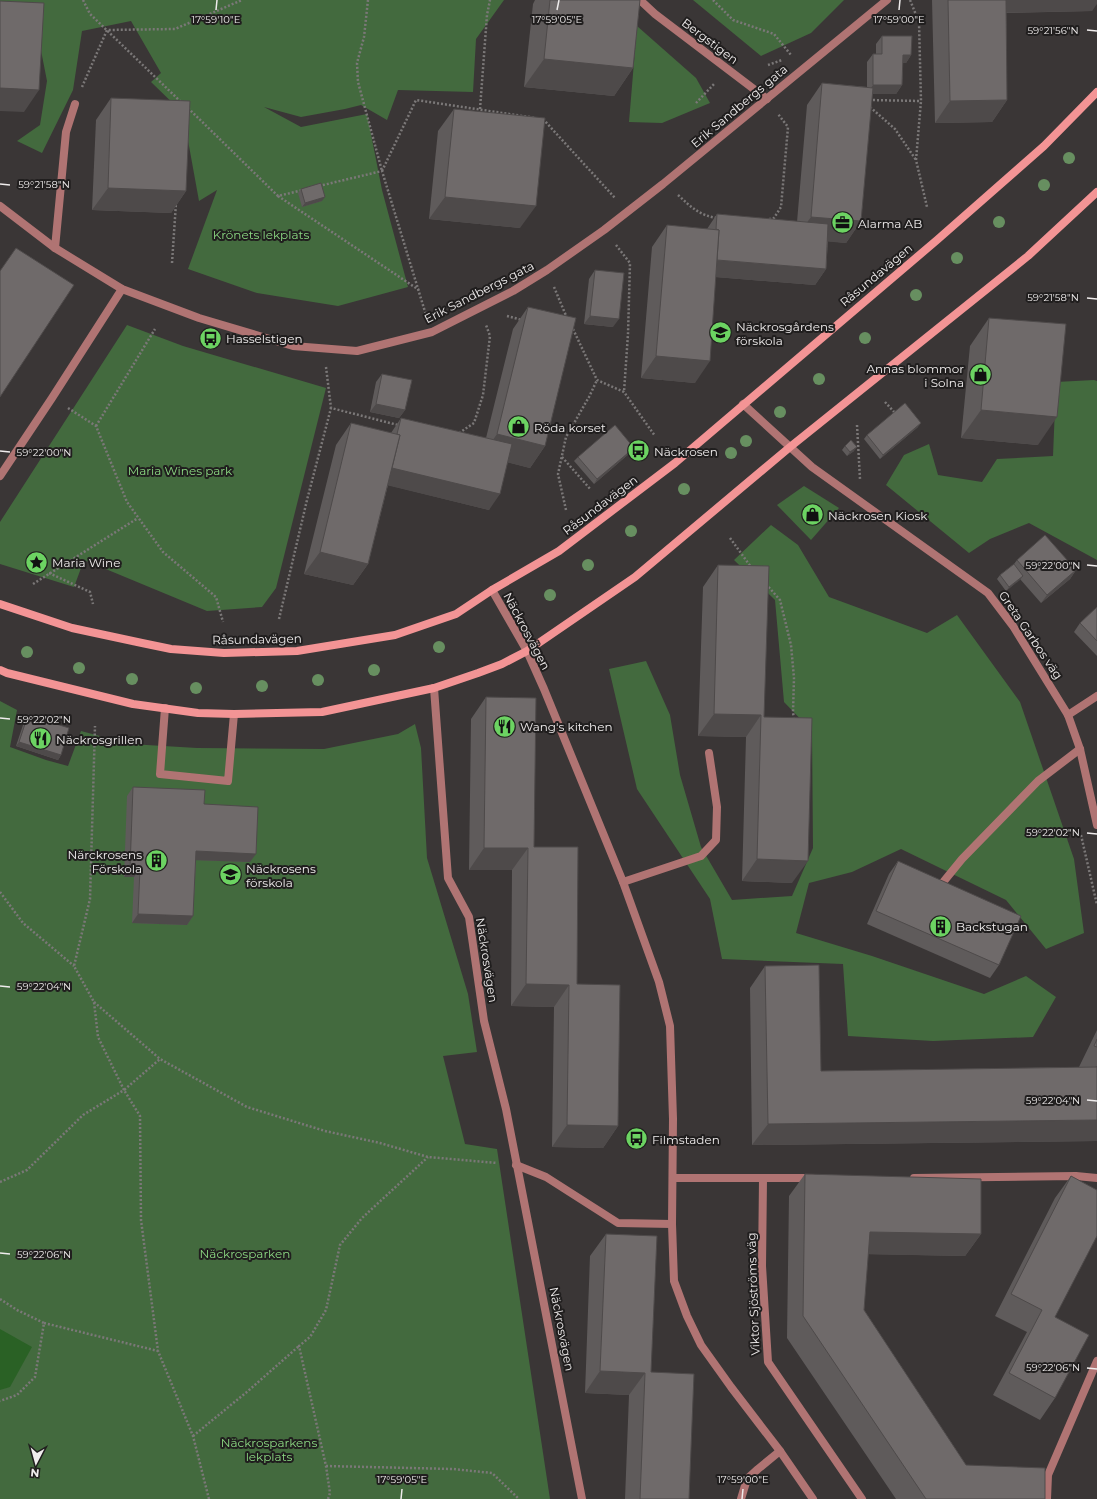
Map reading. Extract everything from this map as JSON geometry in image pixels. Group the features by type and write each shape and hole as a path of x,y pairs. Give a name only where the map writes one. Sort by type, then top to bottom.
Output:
{"street":[{"name":"Bergstigen","path":"640,0 655,14 767,99"},
{"name":"Erik Sandbergs gata","path":"0,208 55,248 122,289 199,318 293,346 357,350 432,332 513,291 547,270 604,230 663,184 887,0"},
{"name":"Råsundavägen","path":"0,604 72,628 171,649 224,653 297,651 395,635 456,614 492,590 559,551 675,463 937,240 1044,146 1097,92"},
{"path":"55,248 66,132 75,104"},
{"path":"0,670 133,704 198,713 234,714 322,712 434,688 502,664 527,651 635,577 790,447 1028,256 1097,192"},
{"path":"0,476 122,289"},
{"name":"Greta Garbos väg","path":"743,404 812,467 988,593 1013,626 1068,714 1080,749 1097,825"},
{"name":"Näckrosvägen","path":"492,590 527,651 554,711 623,882 659,982 670,1026 673,1119 672,1224 674,1281 692,1328 701,1345 780,1451 813,1499"},
{"name":"Näckrosvägen","path":"434,688 448,878 469,917 484,1021 506,1109 582,1499"},
{"path":"1068,714 1097,696"},
{"path":"165,708 160,774 228,781 234,714"},
{"path":"940,886 962,859 1038,781 1080,749"},
{"path":"623,882 701,856 716,840 717,807 709,753"},
{"path":"516,1165 546,1177 618,1223 672,1224"},
{"path":"905,1178 1076,1176 1097,1178"},
{"path":"673,1178 818,1178"},
{"name":"Viktor Sjöströms väg","path":"763,1179 762,1266 768,1362 862,1499"},
{"path":"1048,1499 1048,1475 1097,1361"},
{"path":"740,1499 747,1480 780,1451"}],"path":[{"path":"83,0 90,14 278,196 419,290"},
{"path":"107,30 175,29 242,0"},
{"path":"368,0 364,37 357,63 358,82 382,171 432,332"},
{"path":"480,109 487,15 490,0"},
{"path":"713,0 733,20 774,34 803,69"},
{"path":"910,0 919,22 920,101 916,160 927,207"},
{"path":"75,104 107,30"},
{"path":"768,65 782,60"},
{"path":"696,103 715,82"},
{"path":"762,220 774,218 781,207 788,127 767,99"},
{"path":"382,171 416,100 545,119 628,211"},
{"path":"862,100 920,101"},
{"path":"868,105 895,129 916,160"},
{"path":"315,187 382,171"},
{"path":"663,184 692,208 706,217 720,218"},
{"path":"278,196 308,189"},
{"path":"172,263 177,199"},
{"path":"604,230 630,263 628,334 624,392"},
{"path":"547,270 569,321"},
{"path":"458,434 474,423 483,394 490,336 478,308"},
{"path":"507,316 530,322"},
{"path":"572,328 597,380 624,392 655,436"},
{"path":"96,426 155,329"},
{"path":"567,333 575,335"},
{"path":"279,619 307,500 331,408 325,349"},
{"path":"566,510 558,474 566,437 597,380"},
{"path":"52,398 96,426 127,502 163,552 216,597 223,622"},
{"path":"885,402 895,413"},
{"path":"331,408 403,426"},
{"path":"857,425 861,483"},
{"path":"562,457 591,490"},
{"path":"33,584 138,518"},
{"path":"730,538 752,569"},
{"path":"49,573 90,592 93,604"},
{"path":"761,579 780,600 789,638 794,678 794,720"},
{"path":"74,966 90,899 95,726"},
{"path":"0,892 24,923 74,966 94,1002 160,1059 247,1107 325,1131 380,1143 428,1157 516,1165"},
{"path":"94,1002 98,1037 124,1090 140,1116 141,1220 158,1351 193,1436 209,1499"},
{"path":"0,1182 27,1170 83,1115 124,1090 160,1059"},
{"path":"193,1436 310,1337 326,1310 340,1245 362,1218 428,1157"},
{"path":"0,1299 17,1310 44,1323 158,1351"},
{"path":"0,1401 17,1395 35,1377 44,1323"},
{"path":"299,1346 326,1466 330,1493 328,1499"},
{"path":"326,1466 453,1469 492,1473 519,1499"}],"green space":[{"name":"Krönets lekplats","path":"0,0 504,0 476,39 473,92 398,90 387,120 361,105 301,117 264,107 301,127 367,114 382,190 408,287 338,306 257,293 188,269 217,190 199,201 183,113 151,82 161,73 131,21 82,31 73,90 42,153 17,141 40,125 47,81 34,15 0,9"},
{"path":"693,0 844,0 811,33 761,56"},
{"path":"637,26 696,78 710,103 662,123 629,122"},
{"name":"Maria Wines park","path":"127,325 183,346 326,388 276,588 262,607 207,611 84,560 74,587 0,564 0,522"},
{"path":"1097,381 1097,560 1029,523 990,539 969,553 886,485 904,455 929,444 938,475 982,482 997,459 1053,456 1056,382"},
{"path":"804,486 839,508 811,540 777,505"},
{"path":"771,525 798,545 829,597 927,633 957,615 1020,702 1074,859 1084,933 1046,949 1006,900 901,849 852,872 809,883 796,933 872,956 984,994 1026,976 1056,997 1033,1037 933,1041 848,1036 843,964 722,959 710,899 637,789 609,669 646,661 670,715 680,775 701,847 732,900 792,896 813,848 812,731 784,702 775,600 734,560"},
{"name":"Näckrosparken","path":"0,701 17,710 10,747 68,766 81,731 130,744 197,748 324,749 398,734 415,724 421,748 427,858 468,994 477,1052 443,1056 465,1144 497,1149 550,1499 0,1499"}],"shaded area":[{"path":"0,1329 32,1347 10,1387 0,1390"}],"building":[{"path":"550,0 640,0 633,68 544,59"},
{"path":"948,0 1006,0 1007,100 950,101"},
{"path":"0,1 44,3 39,90 0,88"},
{"path":"882,36 912,36 911,55 903,55 902,85 873,85 873,54 882,54"},
{"path":"822,83 873,88 861,221 811,217"},
{"path":"111,98 190,101 186,191 108,188"},
{"path":"454,109 545,118 536,206 445,197"},
{"path":"321,183 325,197 305,203 301,189"},
{"path":"717,214 828,224 826,269 717,260 719,230 716,229"},
{"path":"667,225 719,230 710,361 656,356"},
{"path":"16,248 74,285 0,397 0,271"},
{"path":"595,270 624,273 619,319 590,316"},
{"path":"528,307 576,318 545,446 497,434"},
{"path":"989,318 1066,324 1057,417 981,410"},
{"path":"382,374 412,380 405,410 376,404"},
{"path":"905,403 921,423 883,455 867,435"},
{"path":"401,418 512,444 500,494 392,468 400,435 397,434"},
{"path":"351,423 400,435 368,564 320,552"},
{"path":"615,425 634,448 597,479 578,457"},
{"path":"851,440 857,447 850,452 845,446"},
{"path":"1045,535 1076,570 1047,595 1017,560"},
{"path":"1014,564 1023,576 1009,587 1000,575"},
{"path":"718,565 769,566 764,717 812,718 808,861 757,859 761,715 714,714"},
{"path":"1097,607 1097,641 1080,623"},
{"path":"486,697 536,698 534,847 578,847 577,984 620,985 618,1126 567,1125 569,985 526,984 528,848 484,848"},
{"path":"28,715 69,728 61,755 19,742"},
{"name":"Närckrosens Förskola","path":"133,787 205,790 204,804 258,807 256,854 196,851 193,916 138,914 140,869 130,868"},
{"name":"Backstugan","path":"898,861 1021,916 999,965 876,911"},
{"path":"819,965 821,1071 1097,1067 1097,1120 768,1124 765,966"},
{"path":"1097,1039 1097,1047 1094,1046"},
{"path":"805,1174 981,1179 981,1234 870,1232 864,1310 966,1465 1045,1468 1045,1499 926,1499 803,1316"},
{"path":"1071,1176 1097,1190 1097,1236 1055,1317 1089,1335 1055,1398 1009,1373 1042,1310 1011,1294"},
{"path":"606,1234 657,1236 651,1372 694,1374 689,1499 640,1499 645,1373 600,1371"}],"place":[{"name":"Alarma AB","path":"843,223"},
{"name":"Näckrosgårdens förskola","path":"721,333"},
{"name":"Hasselstigen","path":"210,338"},
{"name":"Annas blommor i Solna","path":"980,375"},
{"name":"Röda korset","path":"519,427"},
{"name":"Näckrosen","path":"639,451"},
{"name":"Näckrosen Kiosk","path":"813,515"},
{"name":"Maria Wine","path":"36,562"},
{"name":"Wang's kitchen","path":"505,726"},
{"name":"Näckrosgrillen","path":"41,739"},
{"name":"Närckrosens Förskola","path":"157,861"},
{"name":"Näckrosens förskola","path":"231,875"},
{"name":"Backstugan","path":"940,926"},
{"name":"Filmstaden","path":"637,1139"}],"park label":[{"name":"Näckrosparkens lekplats","path":"269,1449"}]}
